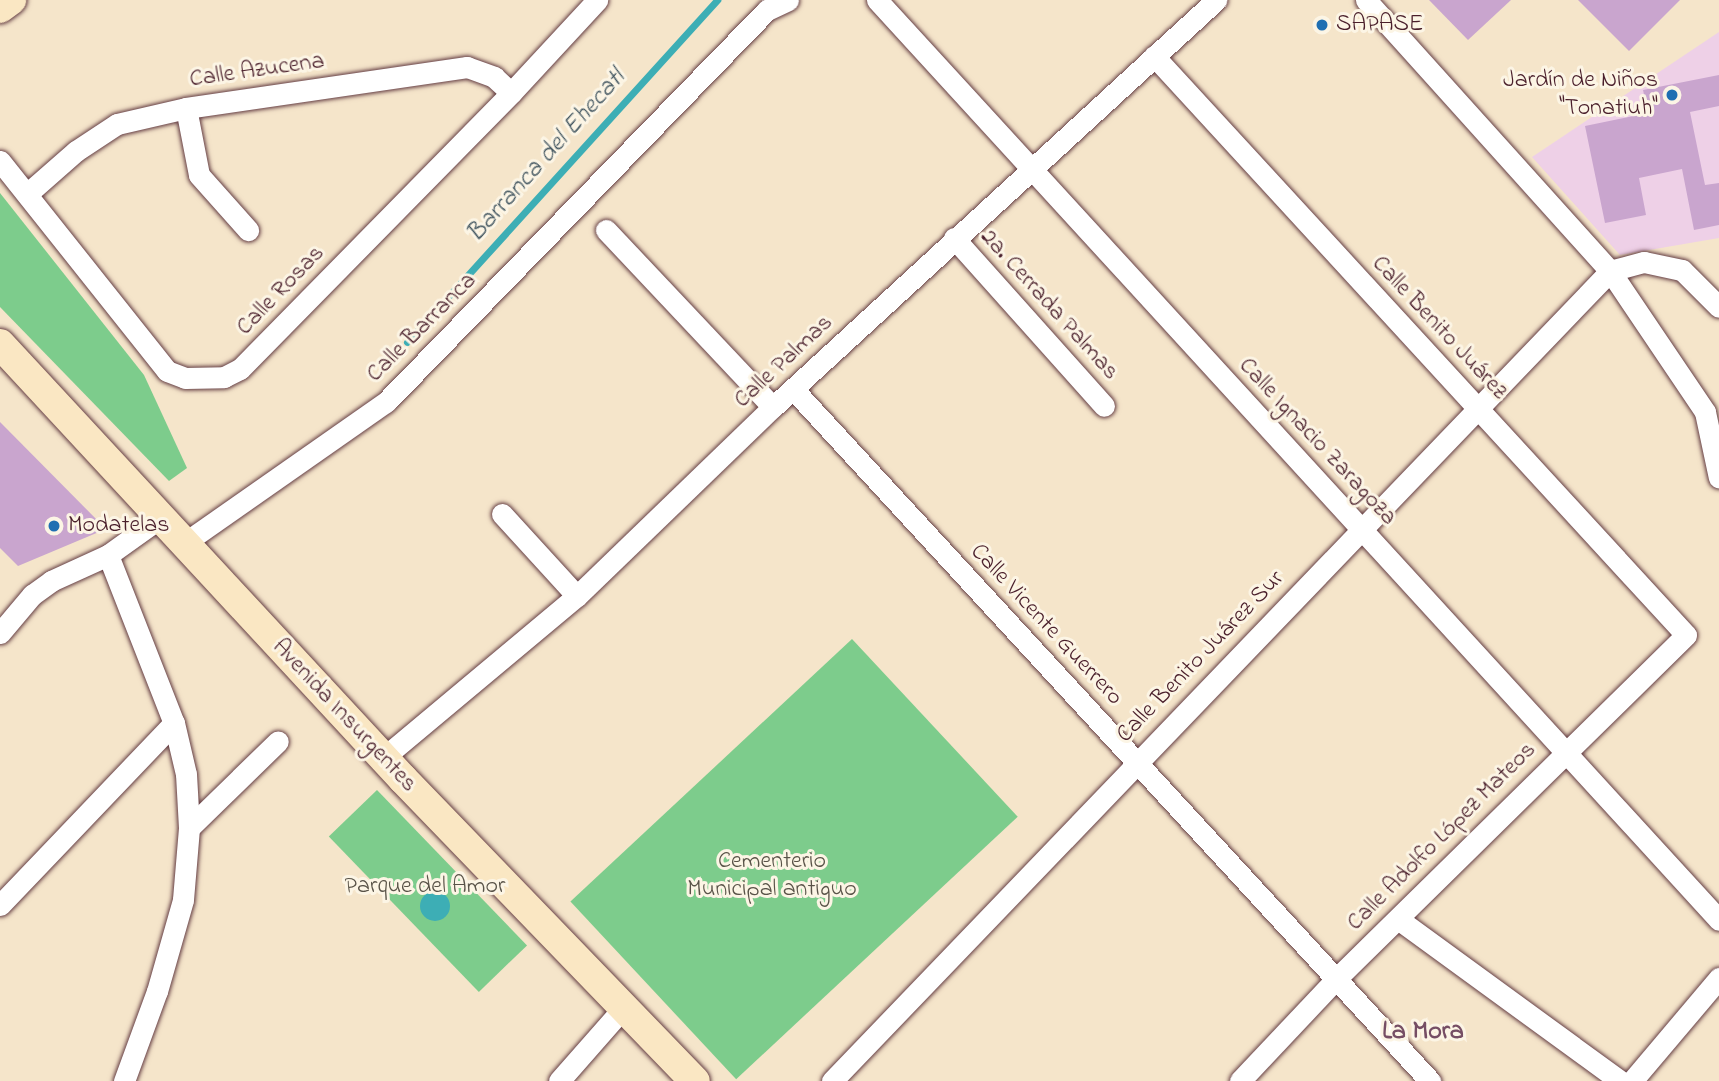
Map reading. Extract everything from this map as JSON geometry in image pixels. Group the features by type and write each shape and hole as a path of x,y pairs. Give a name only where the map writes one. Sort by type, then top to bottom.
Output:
{"main road":[{"path":"0,8 11,0"},
{"name":"Avenida Insurgentes","path":"0,344 383,758 695,1081"}],"street":[{"name":"Calle Rosas","path":"0,161 167,371 186,378 224,377 240,369 511,93 597,0"},
{"name":"Calle Barranca","path":"183,544 386,402 767,10 788,0"},
{"name":"Calle Ignacio Zaragoza","path":"877,0 1719,920"},
{"name":"Calle Palmas","path":"383,758 577,596 954,238 1216,0"},
{"path":"1366,0 1609,271 1705,412 1719,478"},
{"name":"Calle Benito Juárez","path":"1154,57 1686,635"},
{"name":"Calle Azucena","path":"27,194 76,151 117,124 186,107 467,67 494,77 511,93"},
{"path":"186,107 199,175 248,230"},
{"path":"606,230 773,407"},
{"name":"2a. Cerrada Palmas","path":"954,238 1104,407"},
{"path":"1609,271 1644,262 1682,270 1719,307"},
{"name":"Calle Benito Juárez Sur","path":"832,1081 1609,271"},
{"name":"Calle Vicente Guerrero","path":"793,389 1430,1081"},
{"path":"502,514 577,596"},
{"path":"0,633 32,595 51,582 108,555 161,517"},
{"path":"108,555 174,723 186,774 189,828 183,900 157,991 124,1081"},
{"name":"Calle Adolfo López Mateos","path":"1240,1081 1336,979 1686,635"},
{"path":"0,905 174,723"},
{"path":"189,828 278,741"},
{"path":"1398,919 1620,1081"},
{"path":"1632,1081 1719,978"},
{"path":"559,1081 624,1007"}],"shaded area":[{"name":"Jardín de Niños \"Tonatiuh\"","path":"1719,32 1719,238 1620,255 1532,157"}],"green space":[{"path":"0,193 144,375 187,468 169,481 0,307"},
{"name":"Cementerio Municipal antiguo","path":"852,639 1018,817 736,1079 570,902"},
{"name":"Parque del Amor","path":"377,790 527,945 479,992 329,837"}],"water":[{"path":"435,891 446,895 450,906 446,917 435,921 424,917 420,906 424,895"}],"building":[{"path":"1429,0 1511,0 1468,40"},
{"path":"1578,0 1680,0 1629,51"},
{"path":"1719,75 1719,106 1690,112 1705,185 1719,183 1719,225 1694,230 1682,169 1639,178 1646,215 1605,223 1585,126 1648,113 1643,90"},
{"path":"0,422 106,529 18,566 0,548"}],"waterway":[{"name":"Barranca del Ehecatl","path":"407,342 717,0"}],"place":[{"name":"SAPASE","path":"1322,25"},
{"name":"Jardín de Niños \"Tonatiuh\"","path":"1672,95"},
{"name":"Modatelas","path":"54,526"}],"district":[{"name":"La Mora","path":"1423,1033"}]}
